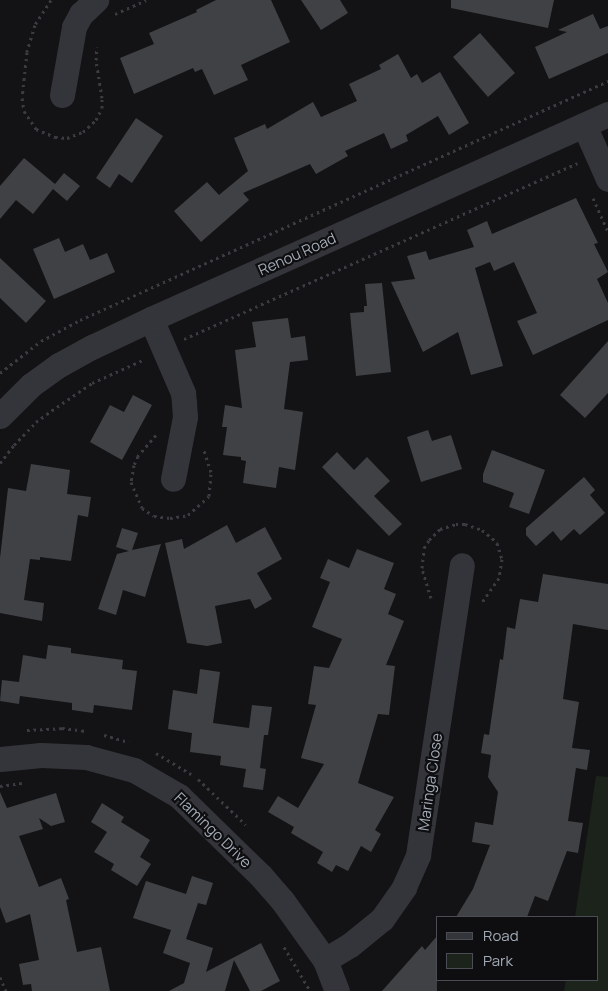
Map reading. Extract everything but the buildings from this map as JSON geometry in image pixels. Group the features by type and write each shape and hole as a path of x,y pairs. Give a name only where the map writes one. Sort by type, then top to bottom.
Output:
{"street":[{"path":"62,95 74,27 81,14 96,0"},
{"name":"Renou Road","path":"0,416 32,385 59,366 151,319 608,114"},
{"path":"584,125 608,179"},
{"path":"151,319 183,393 185,417 173,479"},
{"name":"Maringa Close","path":"324,960 350,945 382,919 404,887 418,856 462,565"},
{"name":"Flamingo Drive","path":"0,758 41,755 86,757 110,762 157,782 180,796 261,876 300,924 324,960 338,991"}],"path":[{"path":"0,373 41,341 80,320 608,80"},
{"path":"181,341 584,160"},
{"path":"0,464 14,445 36,422 74,394 92,383 148,357"},
{"path":"0,786 25,782"},
{"path":"282,944 310,991"},
{"path":"0,977 6,991"}],"green space":[{"path":"596,776 608,777 608,991 564,991 566,981 598,981 598,916 575,916"}]}
